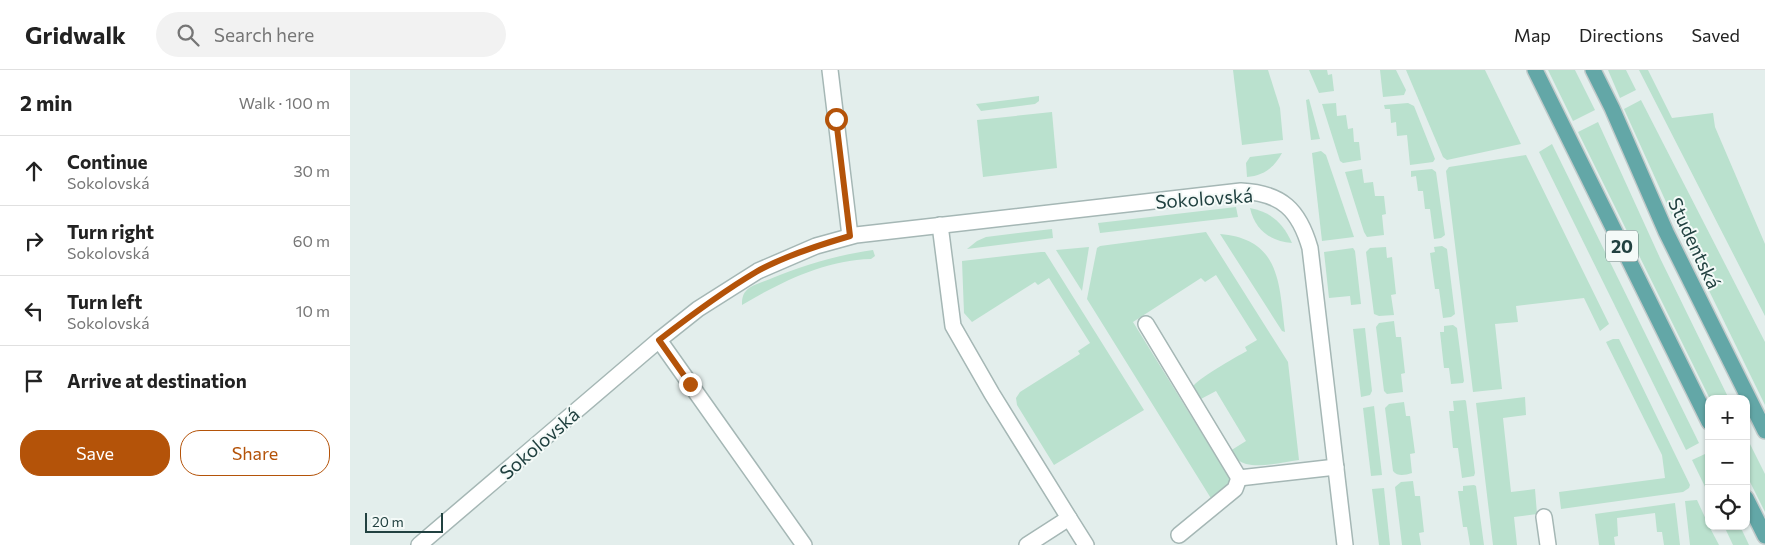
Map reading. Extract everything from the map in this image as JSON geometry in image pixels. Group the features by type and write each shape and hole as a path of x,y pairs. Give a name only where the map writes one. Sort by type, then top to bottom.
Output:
{"main road":[{"name":"20","path":"1535,70 1705,414"},
{"name":"Studentská","path":"1593,70 1612,108 1666,232 1765,431"},
{"path":"1750,506 1765,536"}],"street":[{"path":"830,70 850,236"},
{"name":"Sokolovská","path":"419,545 659,340 698,309 758,271 816,246 850,236 1241,191 1256,192 1275,198 1293,212 1304,228 1310,248 1345,545"},
{"path":"940,225 953,326 992,394 1086,545"},
{"path":"1146,324 1240,478"},
{"path":"659,340 804,545"},
{"path":"1240,478 1336,467"},
{"path":"1179,535 1236,489 1240,478"},
{"path":"1544,517 1548,545"},
{"path":"1026,545 1069,518"}],"green space":[{"path":"1233,70 1268,70 1280,108 1283,140 1242,145"},
{"path":"1309,70 1327,70 1328,75 1332,74 1334,91 1319,93"},
{"path":"1380,70 1396,70 1406,90 1404,95 1383,97"},
{"path":"1406,70 1485,70 1521,144 1447,160 1443,157"},
{"path":"1548,70 1575,70 1595,110 1573,121"},
{"path":"1608,70 1626,70 1636,90 1620,98"},
{"path":"1639,70 1648,70 1672,118 1713,113 1715,127 1765,244 1765,316"},
{"path":"1039,96 1039,101 1035,104 981,111 976,104"},
{"path":"1309,99 1320,139 1311,140 1306,100"},
{"path":"1641,100 1765,342 1765,405 1671,213 1624,109"},
{"path":"1336,103 1337,116 1346,115 1348,129 1353,128 1354,142 1359,142 1361,160 1343,163 1340,161 1322,104"},
{"path":"1408,103 1414,106 1435,159 1433,162 1410,165 1407,135 1397,136 1396,122 1391,123 1390,109 1385,109 1384,105"},
{"path":"1052,112 1057,168 983,177 977,120"},
{"path":"1598,122 1660,258 1727,395 1708,395 1578,132"},
{"path":"1552,144 1699,443 1686,450 1539,152"},
{"path":"1321,151 1326,155 1354,237 1322,241 1312,153"},
{"path":"1282,153 1268,170 1258,175 1247,177 1246,163 1250,157"},
{"path":"1526,155 1609,324 1600,331 1584,298 1516,306 1518,322 1495,324 1502,389 1473,392 1446,171 1449,167"},
{"path":"1362,169 1364,183 1373,182 1375,196 1384,196 1386,214 1382,215 1384,235 1367,237 1364,232 1345,172"},
{"path":"1432,169 1436,172 1445,235 1434,239 1430,209 1425,209 1423,191 1418,191 1416,176 1411,177 1411,171"},
{"path":"1236,207 1238,217 1100,233 1098,223"},
{"path":"1250,208 1264,212 1276,220 1285,230 1292,243 1277,240 1265,233 1252,216"},
{"path":"1052,229 1053,238 967,249 986,237"},
{"path":"1206,232 1288,362 1299,460 1259,465 1246,464 1239,461 1230,451 1246,441 1216,391 1199,400 1192,388 1208,374 1247,351 1245,347 1257,340 1216,275 1205,282 1201,278 1133,322 1230,479 1226,489 1212,500 1087,299 1097,248 1100,246"},
{"path":"1220,234 1240,238 1255,245 1266,255 1278,281 1285,332 1282,331"},
{"path":"1442,246 1447,249 1455,314 1451,317 1443,318 1439,289 1435,289 1430,253 1435,252 1434,247"},
{"path":"1089,247 1082,291 1056,250"},
{"path":"1386,247 1387,258 1392,257 1396,294 1391,295 1394,315 1379,316 1374,314 1366,252 1370,248"},
{"path":"1353,248 1355,251 1361,304 1351,305 1350,296 1329,298 1324,252"},
{"path":"873,250 875,256 871,259 837,263 820,268 772,288 742,305 745,293 757,284 821,261"},
{"path":"1045,252 1144,410 1054,465 1017,405 1016,398 1020,392 1080,354 1078,351 1090,343 1049,278 1038,285 1035,282 972,322 964,313 962,261"},
{"path":"1394,321 1396,337 1401,337 1405,373 1401,374 1403,392 1387,394 1384,391 1376,327 1379,323"},
{"path":"1453,325 1457,328 1464,381 1463,383 1451,384 1449,368 1444,368 1440,332 1444,332 1444,326"},
{"path":"1365,328 1372,391 1370,395 1361,397 1353,329"},
{"path":"1619,339 1690,485 1683,492 1561,509 1559,492 1665,478 1662,455 1606,342"},
{"path":"1525,397 1526,415 1503,418 1511,492 1535,489 1537,514 1514,517 1517,545 1493,545 1476,403"},
{"path":"1465,400 1475,473 1474,476 1462,478 1458,448 1453,448 1449,411 1454,411 1453,401"},
{"path":"1404,402 1406,416 1410,416 1415,453 1410,454 1412,473 1402,475 1393,471 1385,408 1389,404"},
{"path":"1374,406 1382,475 1371,476 1363,408"},
{"path":"1750,444 1765,474 1765,512 1750,482"},
{"path":"1705,454 1705,487 1692,460"},
{"path":"1413,481 1415,496 1420,496 1424,532 1419,533 1421,545 1402,545 1395,487 1401,482"},
{"path":"1463,486 1476,486 1484,545 1470,545 1467,527 1463,527 1458,491 1463,491"},
{"path":"1384,488 1390,545 1379,545 1372,489"},
{"path":"1697,500 1705,517 1705,530 1711,530 1719,545 1690,545 1685,501"},
{"path":"1675,503 1680,545 1664,545 1662,532 1657,532 1655,513 1617,518 1618,536 1614,537 1615,545 1599,545 1595,514"},
{"path":"1726,530 1742,530 1749,545 1733,545"}],"route":[{"path":"690,384 659,340 698,309 758,271 816,246 850,236 836,119"}]}
